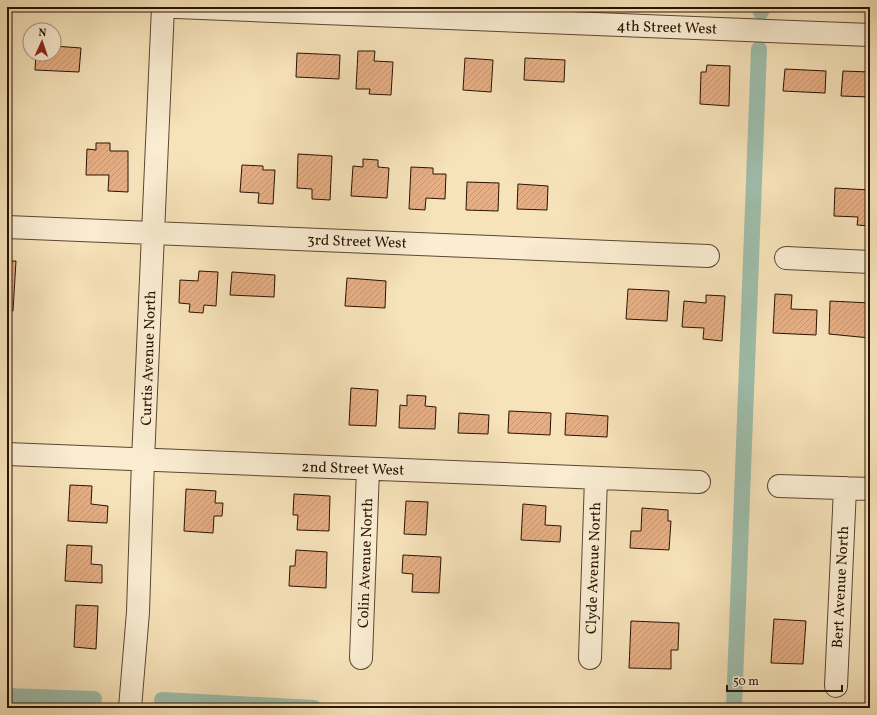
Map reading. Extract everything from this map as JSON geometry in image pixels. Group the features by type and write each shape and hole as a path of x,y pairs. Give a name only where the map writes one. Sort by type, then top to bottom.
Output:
{"street":[{"name":"Curtis Avenue North","path":"130,708 138,612 143,460 163,7"},
{"name":"4th Street West","path":"176,7 870,35"},
{"name":"3rd Street West","path":"7,227 708,256"},
{"path":"786,258 870,262"},
{"name":"2nd Street West","path":"7,454 699,482"},
{"name":"Colin Avenue North","path":"361,658 368,469"},
{"name":"Clyde Avenue North","path":"590,658 596,478"},
{"path":"779,486 870,489"},
{"name":"Bert Avenue North","path":"836,686 845,488"}],"building":[{"path":"62,47 81,48 79,72 35,70 36,62 62,62"},
{"path":"358,51 375,51 374,61 393,62 391,95 369,94 370,89 356,89"},
{"path":"297,53 340,55 339,79 296,77"},
{"path":"465,58 493,60 491,92 463,90"},
{"path":"525,58 565,60 564,82 524,80"},
{"path":"707,65 730,66 729,106 700,104 701,72 706,72"},
{"path":"785,69 826,71 825,93 783,91"},
{"path":"843,71 870,72 870,97 841,96"},
{"path":"96,143 110,143 110,151 128,151 128,192 108,191 109,175 86,175 87,149 96,150"},
{"path":"298,154 332,156 330,200 312,199 312,189 297,188"},
{"path":"363,159 378,160 378,167 389,168 387,198 351,196 353,166 363,167"},
{"path":"242,165 263,166 263,170 275,170 273,204 258,203 259,193 240,192"},
{"path":"411,167 433,168 433,174 446,174 445,199 426,198 425,210 409,209"},
{"path":"467,182 499,183 498,211 466,210"},
{"path":"518,184 548,186 547,210 517,209"},
{"path":"835,188 870,190 870,226 857,225 858,217 834,216"},
{"path":"7,261 16,261 13,311 7,311"},
{"path":"199,271 218,272 216,306 204,305 203,313 189,312 190,304 179,303 180,280 198,281"},
{"path":"232,272 275,275 274,297 230,295"},
{"path":"347,278 386,281 385,308 345,306"},
{"path":"628,289 669,291 667,321 626,319"},
{"path":"775,294 792,295 791,309 817,310 816,335 773,333"},
{"path":"706,295 725,296 722,341 703,339 704,328 682,327 684,301 706,303"},
{"path":"830,301 870,303 870,338 829,334"},
{"path":"351,388 378,390 376,426 349,425"},
{"path":"407,395 426,396 425,406 436,407 435,429 399,428 400,405 407,406"},
{"path":"509,411 551,413 550,435 508,433"},
{"path":"459,413 489,415 488,434 458,433"},
{"path":"566,413 608,416 607,437 565,435"},
{"path":"70,485 92,486 91,504 108,506 107,523 68,521"},
{"path":"186,489 216,491 215,503 223,503 222,516 214,516 213,533 184,531"},
{"path":"294,494 330,496 329,531 297,530 298,515 293,515"},
{"path":"406,501 428,502 426,535 404,534"},
{"path":"523,504 546,506 545,525 561,526 560,542 521,540"},
{"path":"642,508 668,510 668,521 671,521 669,550 630,548 631,531 641,531"},
{"path":"67,545 92,546 91,564 102,565 102,583 65,581"},
{"path":"296,550 327,552 326,588 289,586 290,566 295,566"},
{"path":"403,555 441,557 439,593 412,592 413,574 402,573"},
{"path":"76,605 98,606 96,649 74,647"},
{"path":"774,619 806,621 803,664 771,663"},
{"path":"631,621 679,623 678,650 671,650 671,669 629,668"}],"waterway":[{"path":"761,12 762,7"},
{"path":"734,708 759,49"},
{"path":"7,696 94,699"},
{"path":"162,700 314,708"}]}
